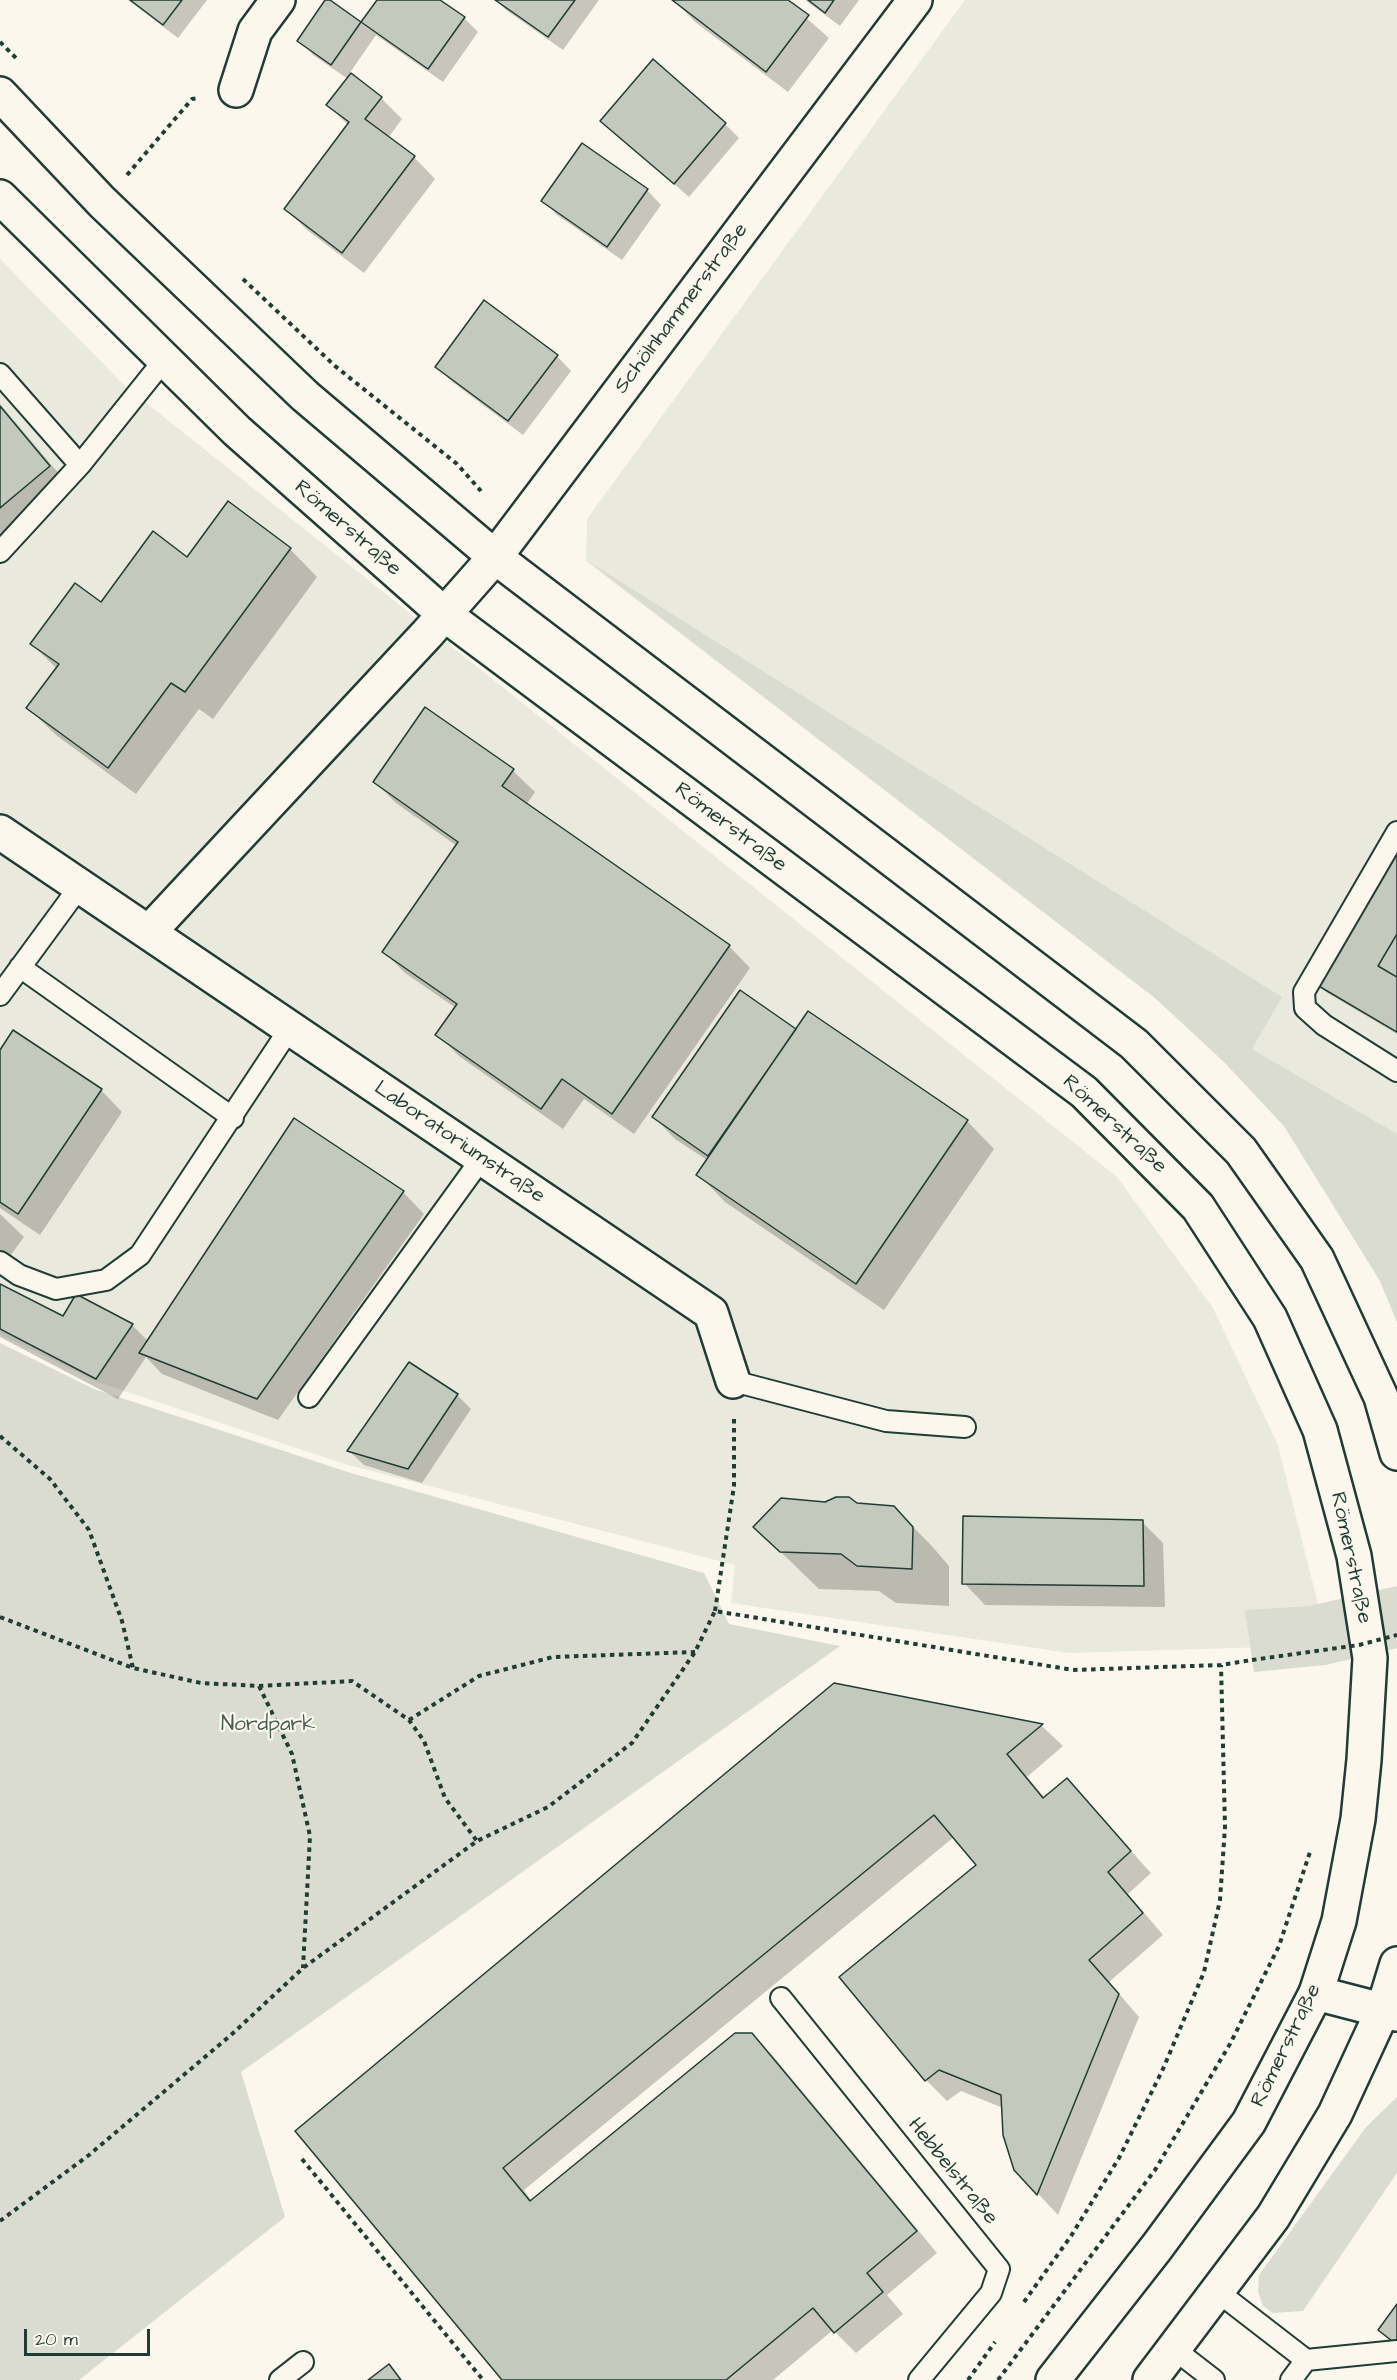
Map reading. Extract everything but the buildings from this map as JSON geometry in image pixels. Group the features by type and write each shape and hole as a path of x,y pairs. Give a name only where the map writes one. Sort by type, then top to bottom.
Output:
{"main road":[{"path":"236,90 255,30 278,0"},
{"name":"Schölnhammerstraße","path":"444,614 504,544 915,0"},
{"path":"0,94 102,202 305,396 504,544 1134,1044 1241,1151 1317,1259 1381,1397 1397,1453"},
{"name":"Römerstraße","path":"0,197 237,431 444,614 1084,1092 1198,1207 1270,1318 1320,1430 1354,1556 1370,1658 1358,1819 1339,1921 1316,1993 1250,2121 1157,2247 1053,2380"},
{"path":"148,932 444,614"},
{"name":"Laboratoriumstraße","path":"0,832 711,1313 734,1381"},
{"path":"1150,2380 1273,2217 1335,2114 1390,2012 1397,1964"},
{"path":"1316,1993 1390,2012"}],"lane":[{"path":"0,552 80,465 164,360"},
{"path":"0,374 80,465"},
{"path":"1397,831 1304,992 1305,1008 1324,1025 1397,1071"},
{"path":"0,995 80,886"},
{"path":"20,967 233,1118"},
{"path":"0,1262 19,1275 56,1290 106,1280 140,1255 233,1118 290,1028"},
{"path":"309,1397 482,1158"},
{"path":"734,1381 886,1421 965,1427"},
{"name":"Hebbelstraße","path":"781,1998 999,2269 991,2293 919,2380"},
{"path":"1218,2292 1306,2360 1397,2351"},
{"path":"1174,2349 1214,2380"},
{"path":"1291,2380 1306,2360"},
{"path":"280,2380 303,2362"}],"path":[{"path":"0,42 24,66"},
{"path":"102,202 192,99 236,90"},
{"path":"121,164 138,180"},
{"path":"240,277 335,366 457,464 504,544"},
{"path":"0,2221 89,2155 231,2035 303,1968 477,1841 548,1808 632,1743 695,1652 715,1611 734,1486 734,1381"},
{"path":"0,1436 50,1479 89,1530 122,1621 133,1668"},
{"path":"715,1611 1073,1670 1221,1665 1359,1645 1397,1635"},
{"path":"0,1617 133,1668 201,1683 258,1686 352,1681 409,1720 424,1741 445,1798 477,1841"},
{"path":"1331,1637 1333,1660"},
{"path":"409,1720 479,1676 553,1657 695,1652"},
{"path":"1023,2303 1071,2236 1119,2158 1163,2069 1204,1972 1220,1900 1224,1848 1221,1665"},
{"path":"258,1686 292,1754 310,1836 303,1968"},
{"path":"998,2380 1155,2170 1230,2044 1279,1947 1313,1843"},
{"path":"302,2159 483,2380"},
{"path":"968,2380 996,2342"}],"shaded area":[{"path":"965,0 1397,0 1397,1322 1380,1281 1284,1126 1224,1062 1155,998 586,561 587,519"},
{"path":"0,259 125,386 1117,1177 1213,1308 1278,1445 1326,1636 1268,1647 1069,1653 731,1603 735,1565 348,1465 97,1382 0,1334"}],"green space":[{"path":"586,560 1282,997 1252,1049 1397,1134 1397,1322 1380,1281 1284,1126 1224,1062 1155,998"},
{"name":"Nordpark","path":"0,1343 94,1389 351,1473 704,1573 729,1624 840,1646 241,2072 285,2217 79,2380 0,2380"},
{"path":"1397,1586 1397,1648 1326,1665 1254,1672 1245,1610 1309,1606"},
{"path":"1397,2097 1397,2173 1303,2311 1273,2313 1263,2306 1258,2292 1259,2275 1366,2127"}]}
